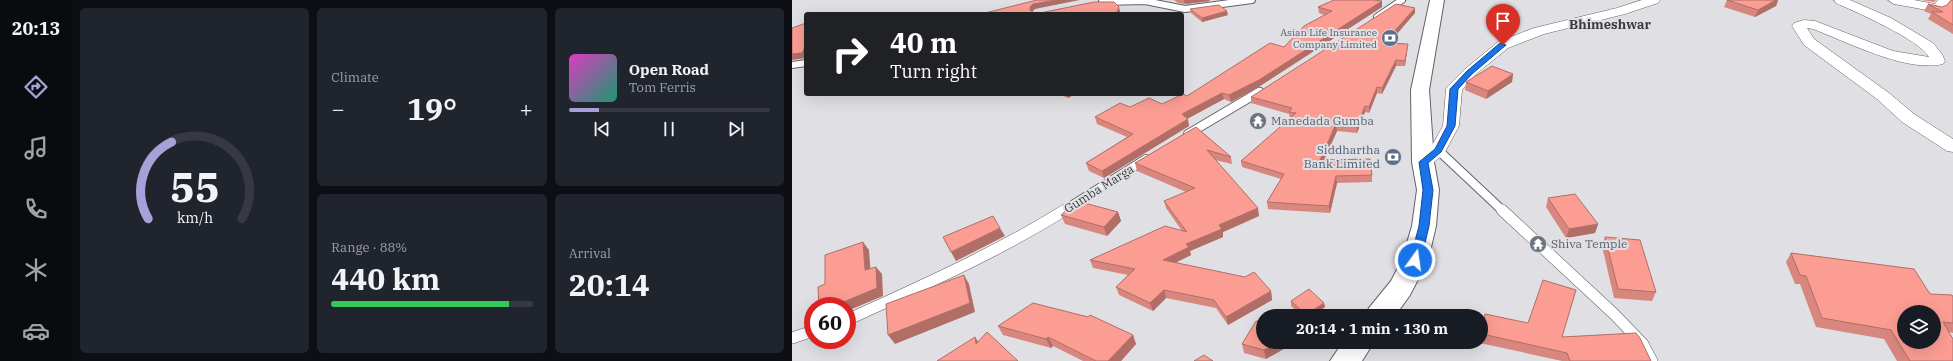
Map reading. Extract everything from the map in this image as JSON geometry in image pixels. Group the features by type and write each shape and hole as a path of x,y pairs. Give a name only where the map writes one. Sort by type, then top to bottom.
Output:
{"main road":[{"path":"1384,309 1401,288 1415,260 1424,226 1431,156 1420,90 1437,0"},
{"path":"1346,361 1355,349"}],"street":[{"path":"1431,156 1451,126 1454,89 1470,72 1503,45 1539,31 1621,11 1654,0"},
{"path":"1840,0 1886,21 1928,46 1935,54 1938,61 1924,62 1889,54 1815,25 1804,24 1799,26 1802,34 1809,42 1883,96 1908,118 1953,147"},
{"path":"1894,0 1938,8 1945,0"}],"lane":[{"path":"1095,2 1145,1 1184,9 1252,0"},
{"path":"1369,22 1402,0"},
{"path":"792,65 804,63"},
{"path":"1180,139 1266,88"},
{"name":"Gumba Marga","path":"856,316 931,282 1032,230 1154,154"},
{"path":"1431,156 1614,314 1644,344 1652,361"},
{"path":"792,338 804,334"}],"building":[{"path":"1037,0 1056,0 1033,4 1030,7 1030,10 1032,12 989,12"},
{"path":"1334,0 1382,1 1259,80 1229,95 1222,93 1182,114 1188,119 1102,171 1086,163 1133,134 1095,117 1120,103 1130,107 1149,98 1162,104 1179,96 1184,96 1184,94 1187,96 1270,43 1284,47 1304,26 1332,11 1318,7"},
{"path":"1727,0 1776,0 1758,10"},
{"path":"1951,0 1953,0 1953,25 1932,12 1943,12 1928,4 1942,7 1947,5"},
{"path":"1094,2 1114,2 1119,7 1117,12 1045,12"},
{"path":"1396,4 1415,8 1384,43 1408,44 1405,61 1396,60 1382,88 1377,87 1369,107 1365,106 1357,127 1336,124 1320,160 1370,159 1372,175 1336,176 1329,206 1267,202 1284,174 1241,161 1296,113 1289,112 1292,108 1251,97"},
{"path":"1219,5 1227,11 1202,18 1190,9"},
{"path":"804,24 804,49 802,53 792,54 792,28"},
{"path":"1492,66 1513,74 1488,91 1466,82"},
{"path":"1196,127 1231,157 1207,150 1258,208 1219,225 1222,229 1186,244 1189,247 1163,260 1245,277 1254,272 1271,291 1226,317 1214,300 1164,290 1150,303 1116,287 1135,269 1090,260 1165,226 1187,232 1164,201 1195,188 1135,163"},
{"path":"1575,194 1598,224 1569,229 1548,198"},
{"path":"1077,201 1118,212 1104,227 1061,215"},
{"path":"993,216 1000,228 951,252 943,237"},
{"path":"1605,237 1640,240 1656,292 1618,289"},
{"path":"863,242 865,270 876,267 877,288 856,297 819,297 818,287 825,284 825,255"},
{"path":"1791,253 1914,269 1930,294 1952,295 1953,297 1953,323 1943,322 1953,339 1953,361 1910,361 1903,349 1941,349 1941,305 1897,305 1897,340 1891,330 1822,318 1806,276 1800,275"},
{"path":"964,275 970,303 888,335 886,304"},
{"path":"1543,280 1576,290 1562,337 1636,333 1651,361 1570,361 1567,353 1488,335 1488,315 1528,323"},
{"path":"1309,289 1324,303 1315,309 1300,309 1291,301"},
{"path":"1033,303 1088,317 1090,315 1133,335 1108,361 1096,361 1048,337 1046,339 998,326"},
{"path":"1256,321 1256,348 1242,344"},
{"path":"987,332 1018,361 937,361 975,337 976,344"},
{"path":"1204,355 1213,361 1194,361"}],"place":[{"name":"Asian Life Insurance Company Limited","path":"1390,38"},
{"name":"Manedada Gumba","path":"1258,121"},
{"name":"Siddhartha Bank Limited","path":"1393,157"},
{"name":"Shiva Temple","path":"1538,244"}],"district":[{"name":"Bhimeshwar","path":"1610,24"}],"route":[{"path":"1415,260 1424,226 1428,190 1423,162 1438,150 1451,126 1454,89 1470,72 1503,45"}]}
